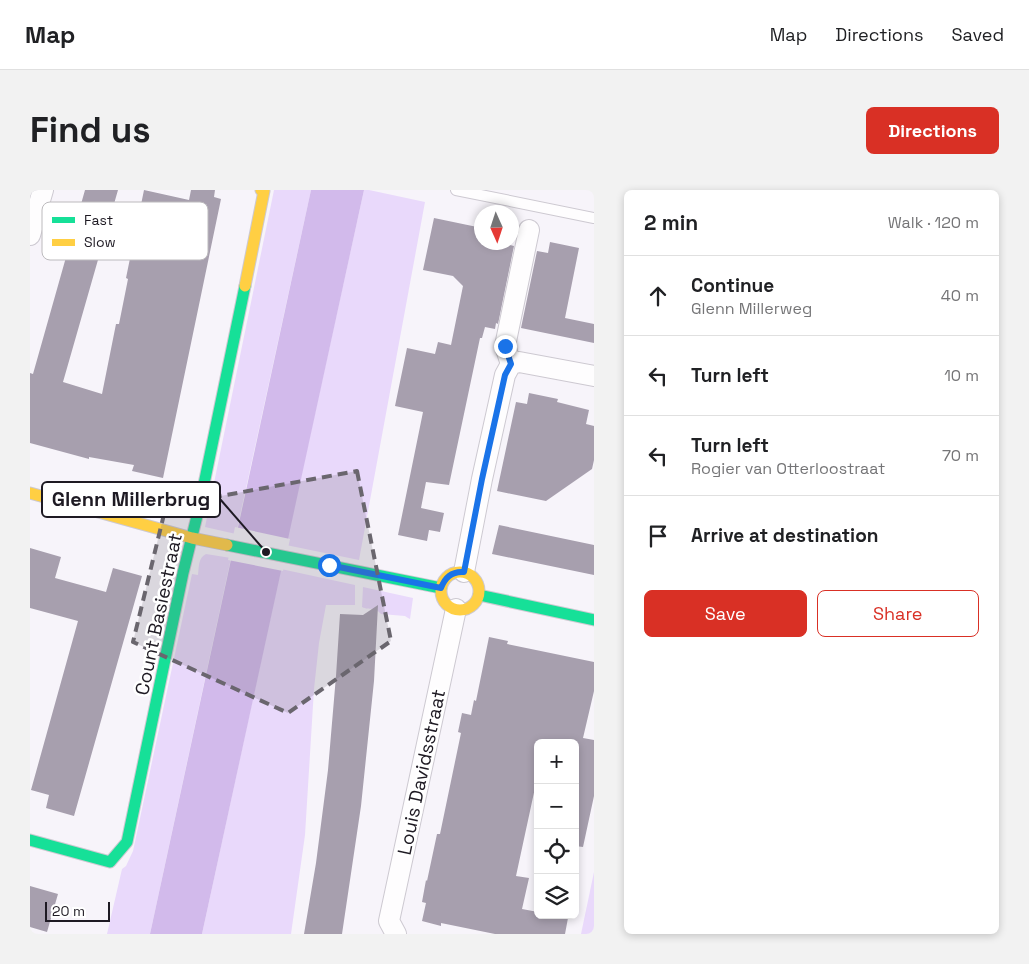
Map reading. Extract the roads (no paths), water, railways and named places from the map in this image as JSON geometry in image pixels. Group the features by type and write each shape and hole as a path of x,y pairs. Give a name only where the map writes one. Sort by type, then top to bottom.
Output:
{"street":[{"path":"30,235 44,190"},
{"name":"Count Basiestraat","path":"30,840 110,862 127,842 183,573 203,489 262,190"},
{"path":"464,572 505,375 511,364 505,346 529,230"},
{"path":"511,364 519,362 594,376"},
{"path":"30,493 192,538 441,588"},
{"path":"464,572 476,581 479,588 479,596 476,602 463,610 452,608 444,602 441,588 444,580 450,575 464,572"},
{"path":"479,596 594,620"},
{"name":"Louis Davidsstraat","path":"396,934 389,921 456,609"}],"lane":[{"path":"456,190 594,218"}],"place":[{"name":"Glenn Millerbrug","path":"266,552"}]}
